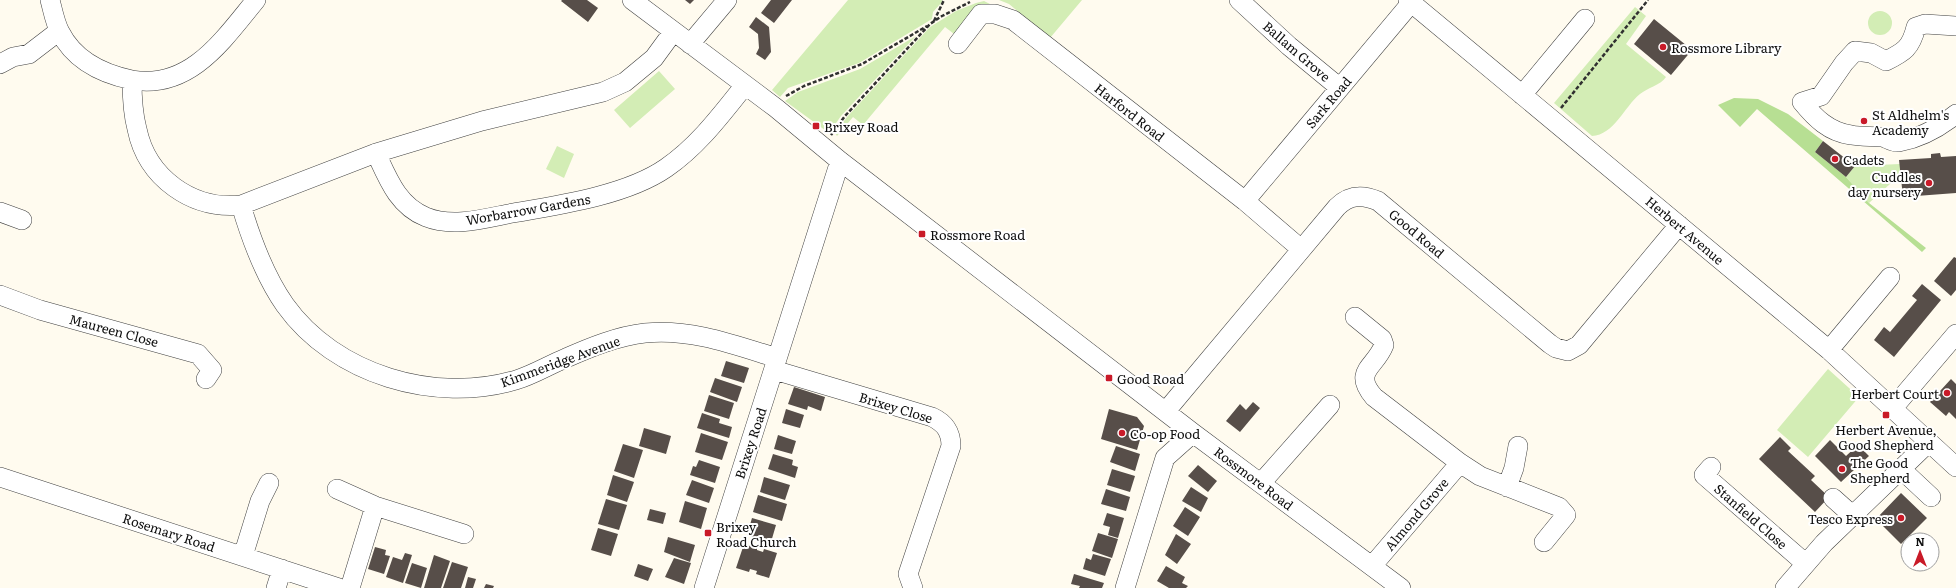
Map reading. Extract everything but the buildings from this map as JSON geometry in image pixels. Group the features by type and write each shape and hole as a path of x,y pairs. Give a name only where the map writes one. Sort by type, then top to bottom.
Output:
{"street":[{"path":"50,0 59,31 68,46 96,68 112,76 145,82 158,81 182,73 199,63 230,32 256,0"},
{"name":"Rossmore Road","path":"632,0 745,85 840,161 1166,412 1401,588"},
{"path":"690,44 727,0"},
{"name":"Ballam Grove","path":"1239,0 1289,46 1340,88"},
{"name":"Herbert Avenue","path":"1410,1 1830,350 1956,467"},
{"name":"Sark Road","path":"1245,201 1340,88 1410,1"},
{"name":"Harford Road","path":"958,44 982,14 995,14 1013,20 1245,201 1301,249"},
{"path":"1522,95 1585,19"},
{"path":"1956,26 1925,24 1916,27 1913,39 1903,53 1886,61 1871,53 1855,51 1844,63 1821,96 1802,102 1817,120 1827,127 1849,135 1883,137 1897,142 1922,135 1945,124 1956,114"},
{"path":"0,64 13,57 29,54 59,31"},
{"path":"132,80 137,130 145,152 167,183 181,193 197,200 216,205 241,205 376,153 482,121 603,92 625,82 654,58 673,32"},
{"name":"Worbarrow Gardens","path":"376,153 388,181 399,198 410,209 427,218 442,221 467,221 562,205 634,184 664,169 686,153 745,85"},
{"name":"Brixey Road","path":"704,588 840,161"},
{"name":"Good Road","path":"1166,412 1301,249 1343,201 1355,196 1371,198 1383,204 1550,344 1562,350 1568,351 1579,345 1678,225"},
{"name":"Kimmeridge Avenue","path":"241,205 247,225 271,282 286,306 316,337 339,354 366,369 385,377 424,386 470,388 497,385 535,373 566,358 616,339 646,333 699,336 719,340 776,364"},
{"path":"0,212 22,220"},
{"path":"1830,350 1890,277"},
{"name":"Maureen Close","path":"0,295 40,310 198,354 212,370 206,380"},
{"path":"1355,317 1382,339 1384,345 1364,378 1365,386 1374,397 1460,463 1480,476 1559,506 1566,515 1544,542"},
{"path":"1893,408 1956,334"},
{"name":"Brixey Close","path":"776,364 932,417 945,425 949,432 951,446 908,574 913,588"},
{"path":"1261,483 1330,405"},
{"path":"1125,588 1165,458 1194,433"},
{"path":"1785,588 1806,563 1852,515 1929,442"},
{"path":"1507,487 1514,468 1518,446"},
{"name":"Almond Grove","path":"1372,566 1460,463"},
{"name":"Stanfield Close","path":"1711,467 1704,475 1806,563"},
{"path":"1901,469 1931,498"},
{"name":"Rosemary Road","path":"0,477 339,588"},
{"path":"243,556 260,501 269,483"},
{"path":"337,489 375,506 464,534"},
{"path":"1833,498 1852,515"},
{"path":"350,588 375,506"},
{"path":"276,588 282,569"}],"path":[{"path":"934,21 944,0"},
{"path":"784,98 804,86 862,64 934,21 974,0"},
{"path":"1552,120 1648,0"},
{"path":"830,136 845,116 930,24"}],"green space":[{"path":"848,0 942,0 942,2 933,12 932,19 859,63 788,88 780,97 772,90"},
{"path":"999,0 1082,0 1050,38 1009,4"},
{"path":"984,1 998,8 958,37 945,27 863,125 853,117 837,136 835,133 847,117 930,27 956,11"},
{"path":"1635,7 1646,16 1626,44 1666,77 1664,80 1634,99 1613,126 1607,131 1592,136 1554,103"},
{"path":"1880,11 1889,14 1892,23 1889,32 1880,35 1871,32 1868,23 1871,14"},
{"path":"916,36 841,116 829,133 785,101 798,92 860,69"},
{"path":"659,71 675,89 630,128 614,110"},
{"path":"1734,98 1758,99 1788,114 1823,141 1815,152 1846,177 1869,203 1926,248 1922,252 1757,109 1740,127 1718,105"},
{"path":"557,146 574,154 564,178 546,169"},
{"path":"1900,164 1901,174 1869,203 1846,177 1855,166"},
{"path":"1828,369 1859,397 1808,457 1777,430"}],"place":[{"name":"Rossmore Library","path":"1663,47"},
{"name":"St Aldhelm's Academy","path":"1864,121"},
{"name":"Brixey Road","path":"816,126"},
{"name":"Cadets","path":"1835,159"},
{"name":"Cuddles day nursery","path":"1929,183"},
{"name":"Rossmore Road","path":"922,234"},
{"name":"Good Road","path":"1109,378"},
{"name":"Herbert Court","path":"1947,393"},
{"name":"Herbert Avenue, Good Shepherd","path":"1886,415"},
{"name":"Co-op Food","path":"1122,433"},
{"name":"The Good Shepherd","path":"1842,469"},
{"name":"Tesco Express","path":"1901,518"},
{"name":"Brixey Road Church","path":"708,533"}]}
